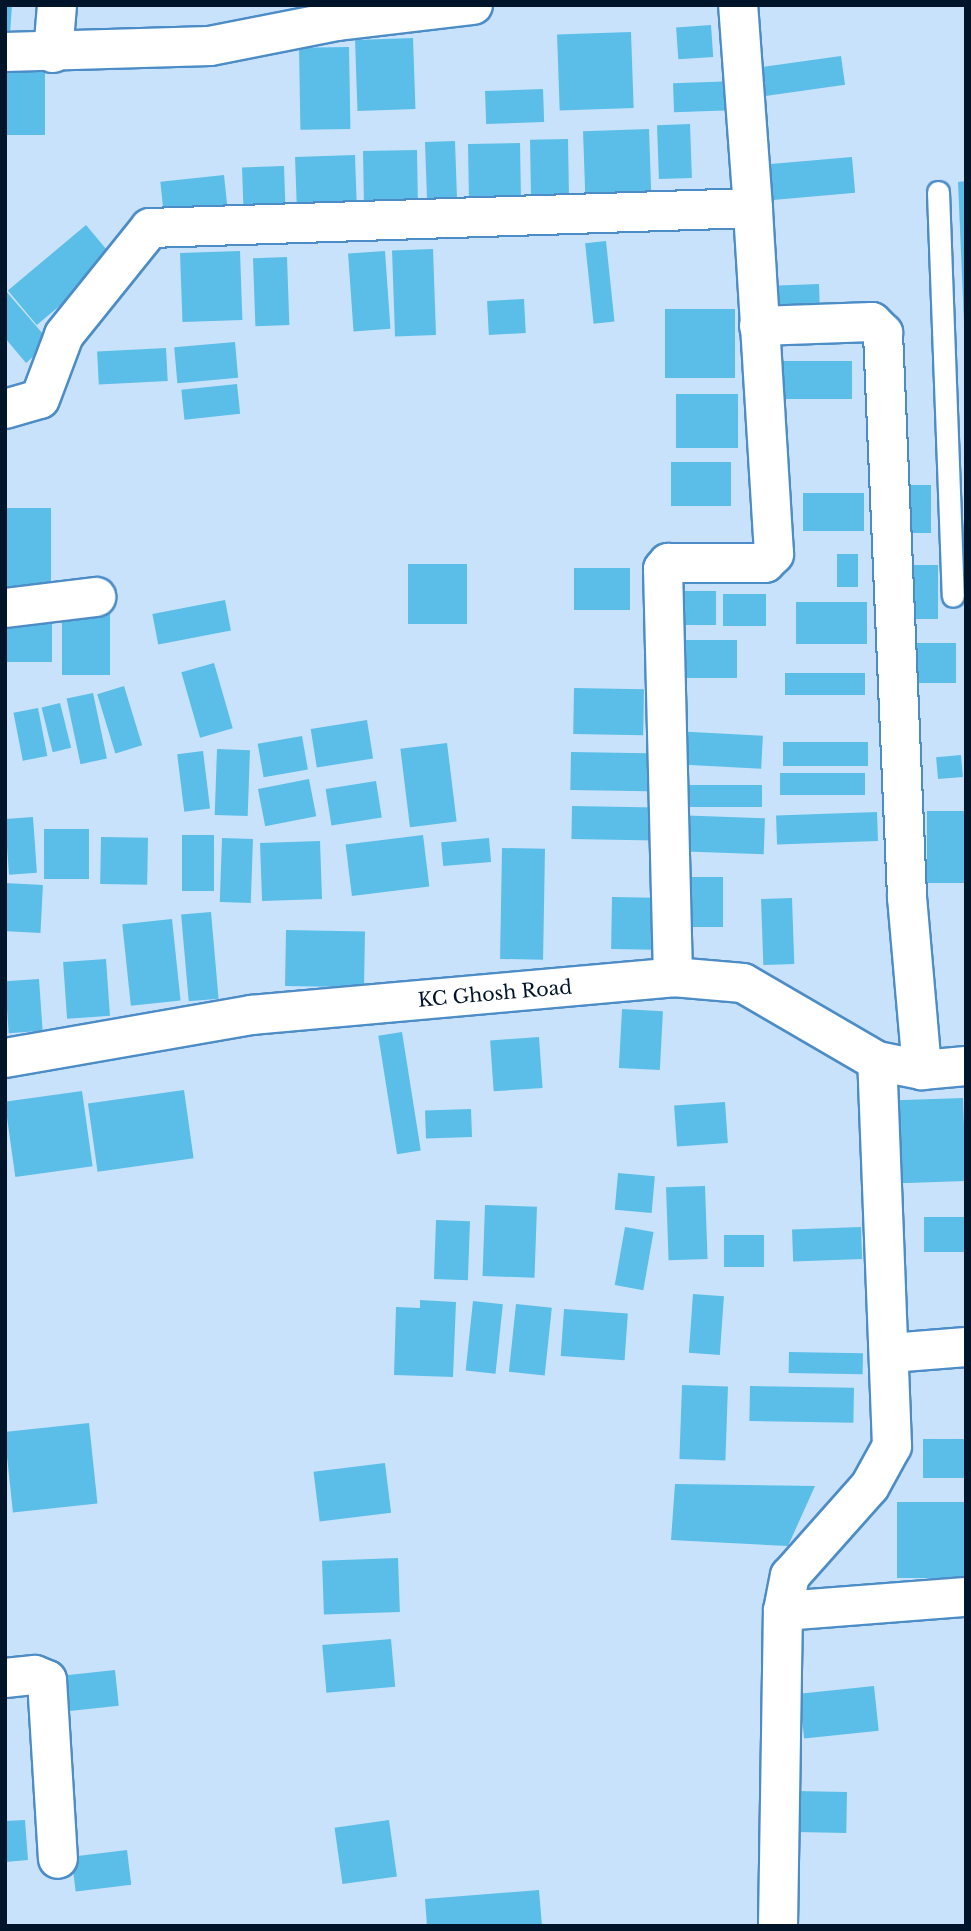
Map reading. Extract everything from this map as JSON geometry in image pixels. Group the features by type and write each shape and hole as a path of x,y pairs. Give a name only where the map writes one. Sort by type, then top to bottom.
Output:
{"street":[{"path":"53,53 57,5"},
{"path":"5,52 53,53 210,46 338,21 474,5"},
{"path":"674,977 663,569 668,563 771,560 753,208 738,5"},
{"path":"5,409 40,399 64,335 150,228 753,208"},
{"path":"760,326 872,322 883,333 907,897 922,1070"},
{"path":"5,608 96,597"},
{"name":"KC Ghosh Road","path":"5,1058 251,1015 674,977 743,983 877,1061 922,1070 966,1066"},
{"path":"778,1926 783,1611 790,1576 870,1486 892,1447 891,1353 877,1061"},
{"path":"891,1353 966,1347"},
{"path":"783,1611 966,1597"},
{"path":"5,1678 35,1675 47,1680 58,1859"}],"lane":[{"path":"938,192 957,443 959,561 953,596"}],"building":[{"path":"5,5 12,5 9,49 5,49"},
{"path":"711,25 713,57 678,59 676,27"},
{"path":"631,32 634,108 560,111 557,35"},
{"path":"413,38 415,109 358,111 355,40"},
{"path":"349,47 350,129 300,130 299,48"},
{"path":"841,56 845,85 757,97 753,68"},
{"path":"5,71 45,71 45,135 5,135"},
{"path":"738,81 739,110 674,112 673,83"},
{"path":"543,89 544,122 486,124 485,91"},
{"path":"690,124 692,178 659,179 657,125"},
{"path":"649,129 651,191 585,193 583,131"},
{"path":"568,139 569,202 531,203 530,140"},
{"path":"455,141 457,212 427,213 425,142"},
{"path":"520,143 521,205 469,206 468,144"},
{"path":"417,150 418,204 364,205 363,151"},
{"path":"355,155 357,216 297,218 295,157"},
{"path":"852,157 855,193 760,201 757,165"},
{"path":"284,166 286,214 244,215 242,167"},
{"path":"224,175 228,214 164,220 160,182"},
{"path":"966,181 966,323 964,323 958,182"},
{"path":"86,225 115,259 37,325 8,291"},
{"path":"606,241 614,322 594,324 585,243"},
{"path":"433,249 436,335 395,336 392,250"},
{"path":"240,251 242,320 182,322 180,253"},
{"path":"385,251 390,329 354,331 348,254"},
{"path":"287,257 289,325 255,326 253,258"},
{"path":"819,284 820,313 766,315 765,286"},
{"path":"5,290 50,342 26,363 5,338"},
{"path":"524,299 526,333 489,335 487,301"},
{"path":"665,309 735,309 735,378 665,378"},
{"path":"235,342 238,378 177,383 174,347"},
{"path":"166,348 168,381 99,385 97,352"},
{"path":"766,361 852,361 852,399 766,399"},
{"path":"237,384 240,414 184,420 181,390"},
{"path":"676,394 738,394 738,448 676,448"},
{"path":"671,462 731,462 731,506 671,506"},
{"path":"901,485 931,485 931,533 901,533"},
{"path":"803,493 864,493 864,531 803,531"},
{"path":"5,508 51,508 51,588 5,588"},
{"path":"837,554 858,554 858,587 837,587"},
{"path":"408,564 467,564 467,624 408,624"},
{"path":"902,565 938,565 938,619 902,619"},
{"path":"574,568 630,568 630,610 574,610"},
{"path":"669,591 716,591 716,625 669,625"},
{"path":"723,594 766,594 766,626 723,626"},
{"path":"225,600 231,630 158,645 152,614"},
{"path":"796,602 867,602 867,644 796,644"},
{"path":"62,606 110,606 110,675 62,675"},
{"path":"5,616 52,616 52,662 5,662"},
{"path":"676,640 737,640 737,678 676,678"},
{"path":"916,643 956,643 956,683 916,683"},
{"path":"214,663 233,728 200,738 181,672"},
{"path":"785,673 865,673 865,695 785,695"},
{"path":"124,686 142,745 115,753 97,694"},
{"path":"574,688 644,689 643,735 573,734"},
{"path":"93,693 107,759 81,764 67,699"},
{"path":"60,703 71,748 53,752 42,708"},
{"path":"38,708 47,756 23,761 13,713"},
{"path":"367,720 373,759 317,767 311,729"},
{"path":"673,731 763,736 761,769 671,764"},
{"path":"302,736 308,769 264,777 258,744"},
{"path":"783,742 868,742 868,766 783,766"},
{"path":"447,743 457,821 410,827 400,749"},
{"path":"217,749 250,750 248,816 215,815"},
{"path":"203,751 210,809 184,812 177,754"},
{"path":"571,752 648,753 647,791 570,790"},
{"path":"961,755 963,777 938,779 936,757"},
{"path":"780,773 865,773 865,795 780,795"},
{"path":"309,779 316,816 265,826 258,789"},
{"path":"376,781 382,818 331,826 326,789"},
{"path":"675,785 762,785 762,807 675,807"},
{"path":"572,806 656,807 655,840 571,839"},
{"path":"927,811 966,811 966,883 927,883"},
{"path":"877,812 878,841 777,845 776,816"},
{"path":"673,815 765,818 764,854 672,851"},
{"path":"33,817 37,873 9,875 5,819"},
{"path":"44,829 89,829 89,879 44,879"},
{"path":"182,835 214,835 214,891 182,891"},
{"path":"423,835 429,887 352,896 346,845"},
{"path":"101,837 148,838 147,885 100,884"},
{"path":"222,838 253,839 251,903 220,902"},
{"path":"489,838 491,862 443,866 441,842"},
{"path":"320,841 322,899 262,901 260,843"},
{"path":"502,848 545,849 543,960 500,959"},
{"path":"684,877 723,877 723,927 684,927"},
{"path":"5,883 43,885 40,933 5,931"},
{"path":"612,897 655,898 654,950 611,949"},
{"path":"792,898 794,964 763,965 761,899"},
{"path":"211,912 219,999 189,1001 181,915"},
{"path":"172,919 181,1001 131,1006 122,924"},
{"path":"286,930 365,931 364,987 285,986"},
{"path":"106,959 110,1016 67,1019 63,962"},
{"path":"39,979 43,1031 9,1033 5,981"},
{"path":"622,1009 663,1011 660,1070 619,1068"},
{"path":"402,1032 421,1151 397,1154 378,1036"},
{"path":"539,1037 543,1088 494,1091 490,1040"},
{"path":"184,1090 194,1158 98,1172 88,1103"},
{"path":"82,1091 93,1166 15,1177 5,1102"},
{"path":"963,1098 966,1181 893,1183 890,1101"},
{"path":"725,1102 728,1143 677,1146 674,1106"},
{"path":"471,1109 472,1137 426,1139 425,1111"},
{"path":"618,1173 655,1176 652,1213 615,1210"},
{"path":"705,1186 708,1259 669,1260 666,1187"},
{"path":"485,1205 537,1207 534,1278 483,1276"},
{"path":"924,1217 966,1217 966,1252 924,1252"},
{"path":"436,1220 470,1221 468,1280 434,1279"},
{"path":"625,1227 654,1232 643,1290 615,1285"},
{"path":"861,1227 862,1259 793,1261 792,1229"},
{"path":"724,1235 764,1235 764,1267 724,1267"},
{"path":"693,1294 724,1296 720,1355 689,1353"},
{"path":"420,1300 456,1302 453,1377 394,1375 396,1307 420,1308"},
{"path":"473,1301 503,1304 496,1374 466,1371"},
{"path":"516,1304 552,1308 545,1375 509,1372"},
{"path":"564,1309 628,1313 625,1360 561,1356"},
{"path":"789,1352 863,1353 863,1374 789,1373"},
{"path":"682,1385 728,1387 725,1461 679,1459"},
{"path":"750,1386 854,1388 853,1423 749,1421"},
{"path":"89,1423 97,1504 13,1512 5,1432"},
{"path":"923,1439 966,1439 966,1478 923,1478"},
{"path":"385,1463 391,1513 320,1521 314,1472"},
{"path":"675,1484 815,1486 788,1546 671,1540"},
{"path":"897,1502 966,1502 966,1578 897,1578"},
{"path":"398,1558 400,1612 324,1615 322,1561"},
{"path":"391,1639 395,1687 326,1693 322,1645"},
{"path":"115,1670 119,1706 65,1711 61,1676"},
{"path":"874,1686 879,1731 804,1739 799,1694"},
{"path":"796,1791 847,1792 846,1833 795,1832"},
{"path":"25,1820 28,1860 5,1862 5,1821"},
{"path":"389,1820 397,1876 342,1884 335,1828"},
{"path":"127,1850 131,1885 76,1892 71,1857"},
{"path":"539,1890 542,1926 427,1926 425,1899"}]}
